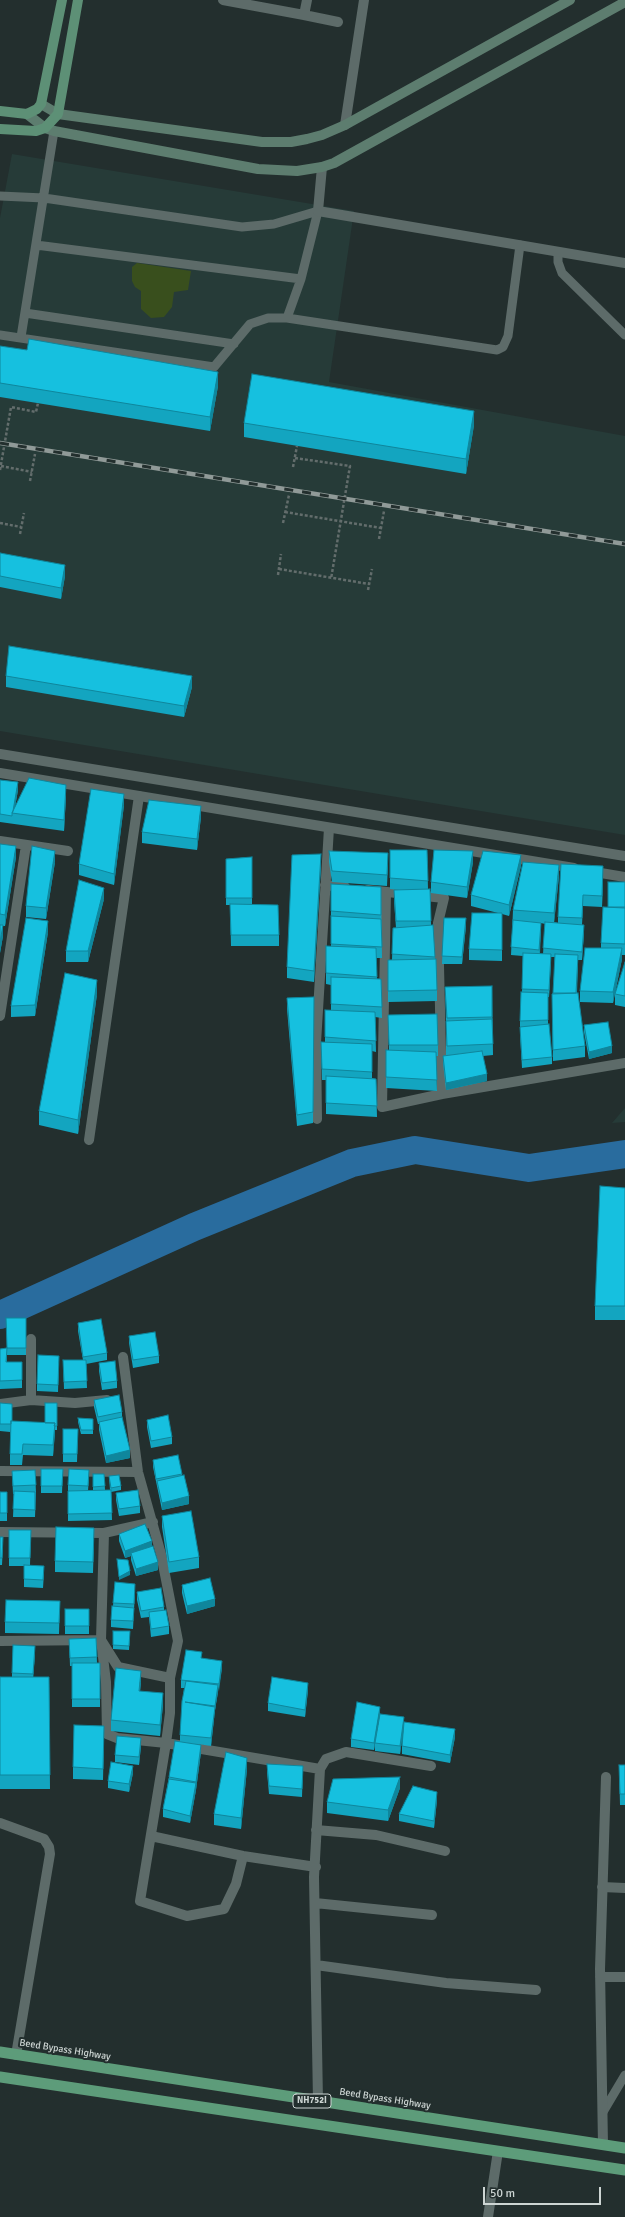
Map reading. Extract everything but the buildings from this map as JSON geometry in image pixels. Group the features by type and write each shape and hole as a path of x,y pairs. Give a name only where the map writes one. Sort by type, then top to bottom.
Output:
{"highway":[{"name":"Beed Bypass Highway","path":"0,2052 625,2148"},
{"name":"NH752I","path":"0,2077 625,2170"}],"main road":[{"path":"27,114 37,110 41,104 62,0"},
{"path":"50,129 58,114 78,0"},
{"path":"41,104 58,114 262,142 291,142 307,139 322,135 345,125 570,0"},
{"path":"0,129 36,131 50,129 258,169 297,171 322,168 334,163 625,2"},
{"path":"0,111 27,114 50,129"}],"street":[{"path":"223,0 338,22"},
{"path":"304,15 307,0"},
{"path":"345,125 364,0"},
{"path":"322,168 318,211 625,263"},
{"path":"0,754 625,856"},
{"path":"0,773 625,877"},
{"path":"89,1140 139,796"},
{"path":"317,1119 316,1043 329,828"},
{"path":"0,841 68,851"},
{"path":"0,1016 26,845"},
{"path":"325,885 444,898 442,923 442,1094"},
{"path":"386,892 382,1107 442,1094 625,1062"},
{"path":"31,1339 31,1400"},
{"path":"123,1357 127,1398 138,1472 153,1522 178,1641 170,1678 170,1713 166,1743 140,1901 187,1916 224,1909 236,1884 243,1856"},
{"path":"0,1404 31,1400 75,1403 127,1398"},
{"path":"0,1470 138,1472"},
{"path":"0,1532 104,1533 153,1522"},
{"path":"104,1533 101,1640 106,1682 106,1734 117,1738 166,1743 320,1769"},
{"path":"101,1640 118,1667 170,1678"},
{"path":"0,1641 101,1640"},
{"path":"318,2101 315,1903 316,1830 320,1769 326,1759 346,1752 431,1766"},
{"path":"603,2145 600,1978 606,1777"},
{"path":"0,1823 44,1839 49,1847 50,1854 16,2055"},
{"path":"316,1830 376,1835 445,1851"},
{"path":"151,1836 243,1856 316,1867"},
{"path":"602,1887 625,1888"},
{"path":"315,1903 432,1915"},
{"path":"316,1965 446,1983 536,1990"},
{"path":"600,1978 625,1977"},
{"path":"488,2217 498,2151"}],"lane":[{"path":"21,337 44,198 50,129"},
{"path":"0,196 44,198 242,227 274,224 318,211"},
{"path":"287,318 300,279 318,211"},
{"path":"36,245 300,279"},
{"path":"0,335 214,367 250,324 268,318 287,318 496,350 503,347 506,342 520,245"},
{"path":"558,252 558,262 562,273 625,335"},
{"path":"25,313 234,344"},
{"path":"603,2112 625,2075"}],"path":[{"path":"0,470 11,407 36,412 38,403"},
{"path":"293,467 296,446"},
{"path":"30,481 35,454"},
{"path":"294,458 350,466 331,579"},
{"path":"1,466 32,472"},
{"path":"283,523 288,495"},
{"path":"379,539 384,511"},
{"path":"285,512 381,528"},
{"path":"20,534 24,513"},
{"path":"0,523 21,527"},
{"path":"278,575 281,554"},
{"path":"279,569 331,579 369,584"},
{"path":"368,590 372,569"}],"shaded area":[{"path":"12,154 354,211 329,382 625,436 625,835 0,731 0,218"},
{"path":"625,1108 625,1122 612,1123"}],"green space":[{"path":"137,263 191,271 188,290 174,292 172,307 164,317 151,318 141,309 141,291 135,287 132,281 132,267"}],"waterway":[{"path":"0,1315 194,1227 352,1163 415,1150 529,1168 625,1154"}],"railway":[{"path":"0,443 625,544"}]}
